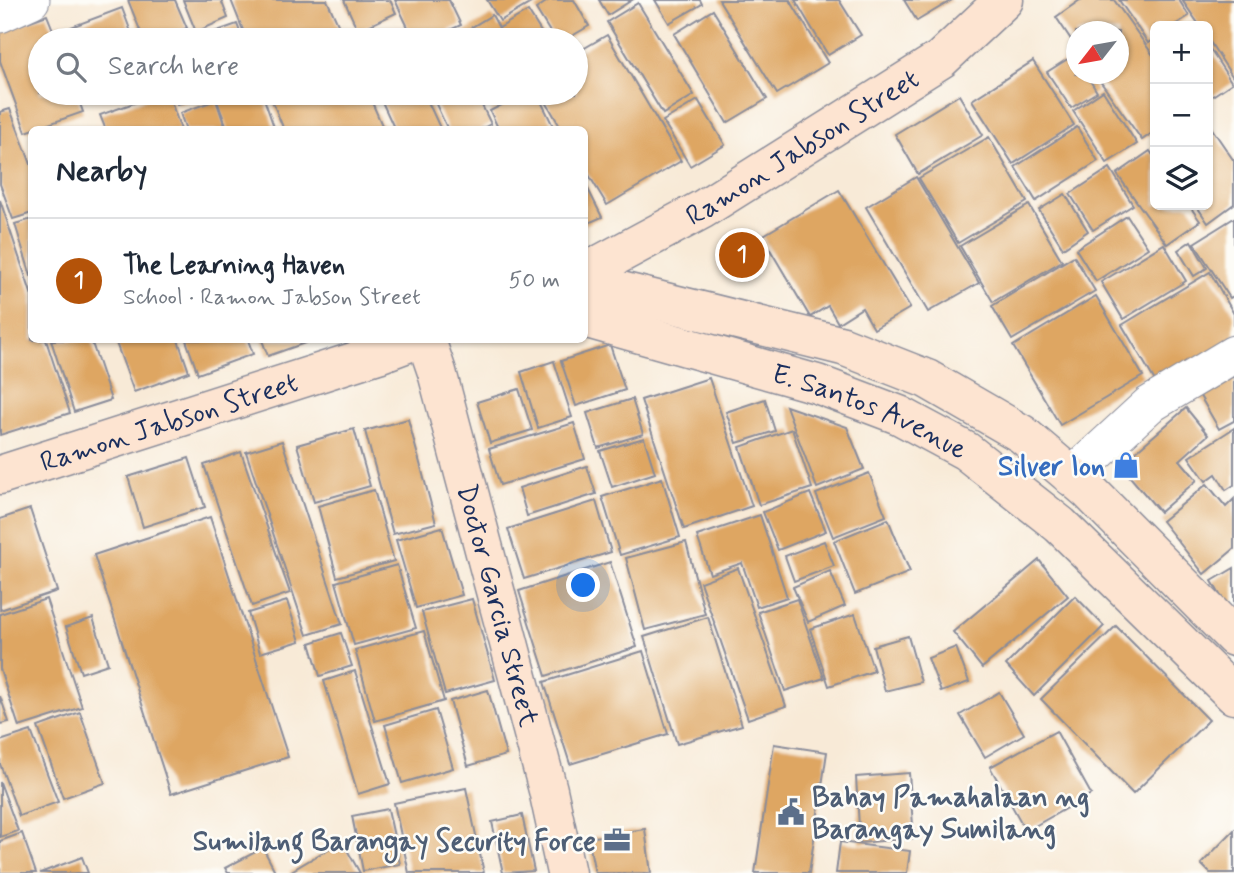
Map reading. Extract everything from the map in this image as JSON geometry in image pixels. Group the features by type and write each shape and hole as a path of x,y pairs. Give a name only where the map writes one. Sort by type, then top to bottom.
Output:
{"street":[{"path":"0,14 31,0"},
{"name":"Ramon Jabson Street","path":"588,271 703,209 941,59 1004,0"},
{"name":"E. Santos Avenue","path":"588,283 843,346 927,379 1022,434 1098,501 1234,637"},
{"name":"E. Santos Avenue","path":"588,319 817,384 900,415 966,451 1060,525 1234,695"},
{"name":"Ramon Jabson Street","path":"0,475 407,343"},
{"name":"Doctor Garcia Street","path":"427,343 548,790 566,873"},
{"path":"1071,477 1149,405 1234,354"}],"building":[{"path":"128,0 175,0 187,28 139,28"},
{"path":"183,0 221,0 228,18 205,28 194,28"},
{"path":"231,0 327,0 340,28 242,28"},
{"path":"344,0 390,0 396,13 364,28 357,28"},
{"path":"395,0 449,0 461,25 454,28 408,28"},
{"path":"487,0 536,0 500,21"},
{"path":"549,0 574,0 589,26 548,28 536,9"},
{"path":"599,0 632,0 608,15"},
{"path":"655,0 700,0 702,4 669,23"},
{"path":"719,0 790,0 828,63 777,94"},
{"path":"795,0 839,0 861,35 828,55"},
{"path":"904,0 952,0 917,21"},
{"path":"1080,0 1114,0 1129,21 1066,21 1066,32 1056,17"},
{"path":"1119,0 1179,0 1189,16 1181,21 1150,21 1148,43"},
{"path":"1182,0 1234,0 1234,79 1213,47 1213,21 1197,21"},
{"path":"638,3 694,95 663,114 607,22"},
{"path":"122,8 130,28 71,28"},
{"path":"713,10 767,99 727,123 674,34"},
{"path":"528,11 539,28 499,28"},
{"path":"47,15 52,28 28,28 28,105 80,105 83,112 43,126 28,126 26,132 0,61 0,32"},
{"path":"492,15 499,28 471,28"},
{"path":"1129,21 1150,51 1150,134 1142,140 1102,84 1129,84"},
{"path":"607,35 681,161 607,205 588,174 588,126 560,126 548,105 588,105 588,46"},
{"path":"1213,54 1232,83 1213,96"},
{"path":"1066,60 1066,84 1092,84 1097,92 1071,108 1047,72"},
{"path":"1033,61 1074,125 1013,164 972,100"},
{"path":"1103,91 1137,144 1107,163 1073,111"},
{"path":"959,95 983,135 918,174 895,134"},
{"path":"698,100 725,145 690,166 663,121"},
{"path":"128,105 172,105 180,126 104,126 100,115"},
{"path":"202,105 218,105 225,126 185,126 180,113"},
{"path":"219,105 266,105 274,126 226,126"},
{"path":"274,105 373,105 382,126 282,126"},
{"path":"384,105 430,105 439,126 393,126"},
{"path":"436,105 482,105 491,124 487,126 446,126"},
{"path":"502,105 543,105 553,126 497,126 490,111"},
{"path":"10,109 28,156 28,214 13,219 0,184 0,112"},
{"path":"1077,127 1098,161 1036,201 1015,167"},
{"path":"1213,130 1234,161 1234,204 1208,223 1199,210 1213,210"},
{"path":"989,137 1027,202 958,243 919,178"},
{"path":"1150,151 1150,210 1192,210 1200,221 1167,244 1117,174"},
{"path":"1110,168 1133,205 1093,230 1070,194"},
{"path":"916,177 979,283 928,312 866,207"},
{"path":"588,189 602,217 588,223"},
{"path":"839,190 910,308 874,329 862,308 838,323 828,306 810,317 762,236"},
{"path":"1065,194 1088,231 1063,248 1039,210"},
{"path":"0,200 28,284 28,343 47,343 70,413 0,435"},
{"path":"1029,205 1062,261 993,302 960,246"},
{"path":"1127,216 1148,248 1096,281 1076,249"},
{"path":"1234,218 1234,296 1230,298 1194,243"},
{"path":"28,220 28,266 15,224"},
{"path":"1191,241 1207,268 1194,276 1178,250"},
{"path":"1164,244 1186,281 1123,319 1101,282"},
{"path":"1074,256 1095,291 1012,340 992,306"},
{"path":"1210,272 1234,314 1234,340 1158,386 1122,325"},
{"path":"1096,296 1143,376 1060,425 1013,346"},
{"path":"52,343 92,343 111,400 74,412"},
{"path":"116,343 179,343 189,372 134,392"},
{"path":"187,343 249,343 253,354 198,374"},
{"path":"263,343 305,343 268,356"},
{"path":"610,345 625,390 576,406 561,361"},
{"path":"554,361 572,417 538,428 521,372"},
{"path":"1234,376 1234,421 1219,429 1200,396"},
{"path":"709,378 752,506 684,529 641,400"},
{"path":"519,389 532,430 490,443 477,402"},
{"path":"632,399 643,434 598,448 587,413"},
{"path":"765,399 775,431 737,443 726,412"},
{"path":"786,406 847,427 864,469 817,488"},
{"path":"1186,408 1208,435 1180,460 1197,480 1160,512 1120,465"},
{"path":"408,419 436,523 393,534 365,431"},
{"path":"574,423 585,459 500,485 489,449"},
{"path":"1234,428 1234,485 1226,490 1216,474 1206,481 1189,457"},
{"path":"354,429 370,486 314,502 297,445"},
{"path":"792,429 812,488 759,505 740,447"},
{"path":"644,438 655,473 612,487 600,451"},
{"path":"282,441 342,624 307,635 246,452"},
{"path":"241,452 290,593 252,606 204,465"},
{"path":"189,458 205,507 143,527 128,477"},
{"path":"587,466 596,494 527,516 519,488"},
{"path":"869,473 886,516 833,537 816,494"},
{"path":"662,478 680,537 620,555 602,497"},
{"path":"1207,484 1226,507 1234,499 1234,549 1204,574 1162,521"},
{"path":"374,490 394,561 337,577 318,506"},
{"path":"810,493 826,531 778,550 763,512"},
{"path":"596,501 611,552 524,579 508,529"},
{"path":"30,509 57,591 0,610 0,519"},
{"path":"760,515 787,597 757,607 742,563 710,574 697,536"},
{"path":"210,517 288,757 171,794 94,555"},
{"path":"888,519 910,572 855,594 834,541"},
{"path":"442,527 462,595 416,608 396,540"},
{"path":"824,541 834,566 794,581 785,556"},
{"path":"686,542 705,614 645,630 626,558"},
{"path":"1039,560 1068,596 982,668 953,632"},
{"path":"610,562 637,647 546,676 519,591"},
{"path":"397,565 416,628 354,645 336,582"},
{"path":"738,568 786,706 748,719 700,582"},
{"path":"1234,568 1234,619 1212,581"},
{"path":"830,571 845,606 808,622 793,587"},
{"path":"1075,596 1104,626 1034,696 1006,665"},
{"path":"46,599 82,707 19,727 0,669 0,614"},
{"path":"472,599 495,680 445,694 422,612"},
{"path":"797,599 824,678 785,691 758,612"},
{"path":"287,601 300,641 260,653 248,613"},
{"path":"855,614 874,671 829,686 810,629"},
{"path":"708,617 742,725 677,744 644,637"},
{"path":"93,618 108,664 81,673 66,627"},
{"path":"1116,626 1209,720 1133,794 1041,699"},
{"path":"424,631 444,701 375,721 355,650"},
{"path":"341,633 352,666 320,676 310,643"},
{"path":"908,636 921,682 885,691 873,646"},
{"path":"956,647 969,682 941,692 928,658"},
{"path":"643,651 668,734 570,764 544,682"},
{"path":"355,671 390,784 358,794 324,681"},
{"path":"488,690 506,755 468,766 450,701"},
{"path":"999,692 1024,734 985,757 960,715"},
{"path":"0,696 9,722 0,724"},
{"path":"436,710 453,768 402,783 385,725"},
{"path":"80,712 105,783 63,798 38,727"},
{"path":"31,731 58,802 19,816 0,764 0,741"},
{"path":"1056,731 1091,794 1026,831 990,767"},
{"name":"Bahay Pamahalaan ng Barangay Sumilang","path":"774,744 827,752 809,873 755,873"},
{"path":"909,773 914,838 860,843 856,777"},
{"path":"0,782 18,831 0,837"},
{"path":"466,788 484,873 409,873 394,803"},
{"path":"388,809 400,864 363,871 352,816"},
{"path":"522,815 534,871 503,873 492,822"},
{"path":"645,829 651,873 595,873 588,838"},
{"path":"1234,830 1234,873 1210,873 1201,864"},
{"path":"22,833 36,873 0,873 0,841"},
{"path":"342,841 360,873 288,873"},
{"path":"840,842 910,851 907,873 836,873"},
{"path":"263,848 276,873 228,873 225,868"},
{"path":"82,857 88,873 40,873"}],"place":[{"name":"The Learning Haven","path":"742,255"},
{"name":"Silver Ion","path":"1126,465"},
{"name":"Bahay Pamahalaan ng Barangay Sumilang","path":"791,812"},
{"name":"Sumilang Barangay Security Force","path":"617,840"}]}
